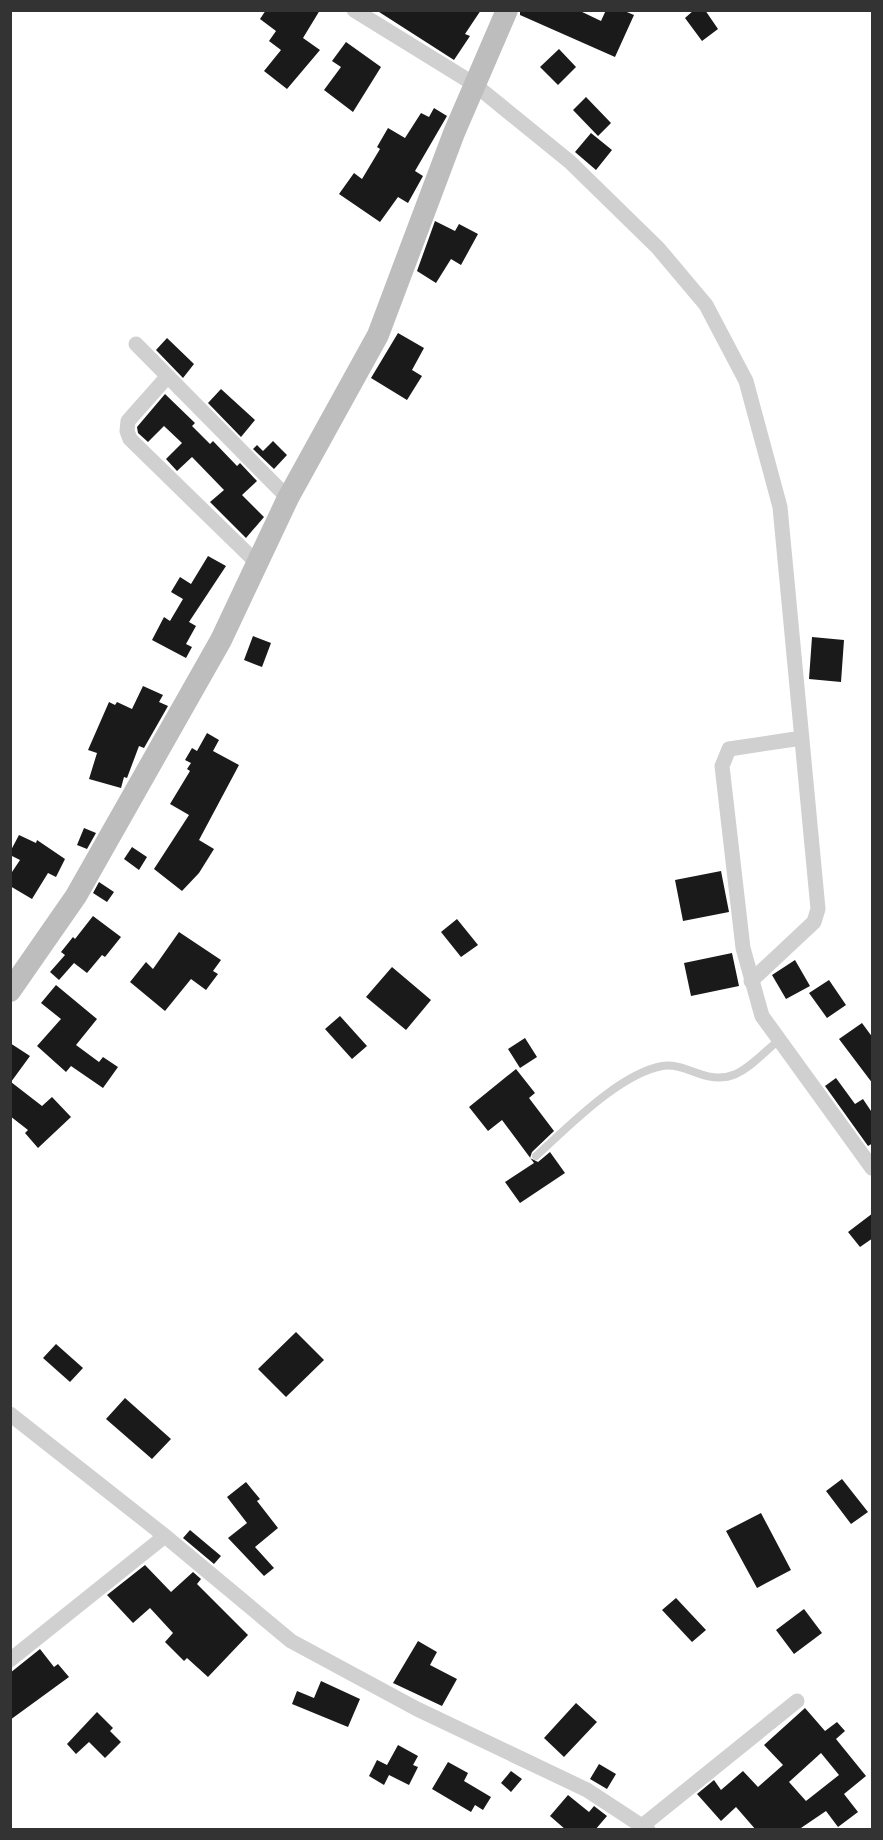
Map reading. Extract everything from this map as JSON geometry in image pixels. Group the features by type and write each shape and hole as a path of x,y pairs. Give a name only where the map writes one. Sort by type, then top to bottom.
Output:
{"street":[{"path":"354,10 474,84 570,162 658,248 706,304 746,381 780,507 818,909 814,922 752,981"},
{"path":"10,991 88,875 221,640 288,498 378,335 474,84 507,10"},
{"path":"136,344 288,498"},
{"path":"167,377 128,421 127,431 130,439 256,562"},
{"path":"802,738 729,749 722,766 743,948 762,1016 873,1168"},
{"path":"10,1414 165,1536 291,1641 417,1709 587,1790 642,1828 797,1701"},
{"path":"10,1660 165,1536"}],"lane":[{"path":"536,1156 590,1107 626,1081 660,1066 674,1066 713,1079 728,1078 745,1069 779,1040"}],"building":[{"path":"266,10 320,10 303,38 320,50 287,89 264,71 281,50 269,41 276,31 260,19"},
{"path":"376,10 481,10 465,34 470,36 454,60"},
{"path":"520,10 578,10 601,21 606,10 622,10 634,15 615,57 520,15"},
{"path":"694,10 705,10 718,29 702,41 685,18"},
{"path":"346,42 381,67 353,112 324,90 341,67 332,61"},
{"path":"559,49 576,67 558,85 540,67"},
{"path":"586,97 611,123 598,136 573,110"},
{"path":"434,108 447,116 415,171 423,176 408,203 398,197 380,222 339,194 354,173 362,179 380,149 377,147 388,128 405,138 421,113 429,117"},
{"path":"591,133 612,150 596,170 575,152"},
{"path":"435,221 455,231 459,224 478,234 461,265 451,259 436,283 417,271"},
{"path":"398,333 424,348 412,370 422,376 407,400 371,378"},
{"path":"167,338 194,364 183,378 156,350"},
{"path":"221,389 255,420 241,437 208,403"},
{"path":"165,394 195,423 192,426 210,444 213,441 237,466 240,463 257,481 242,495 264,517 246,538 210,502 224,490 192,457 177,471 166,459 182,443 164,426 148,442 138,433 137,427"},
{"path":"273,441 287,455 274,469 253,449 257,445 263,451"},
{"path":"208,556 226,566 189,622 196,626 186,644 192,647 186,658 152,640 164,617 170,621 183,599 171,592 180,577 191,584"},
{"path":"253,636 271,643 262,667 244,660"},
{"path":"812,637 844,640 841,682 809,679"},
{"path":"143,686 163,695 159,702 168,706 144,748 139,746 127,778 124,777 121,788 89,779 97,753 88,750 109,702 115,705 117,702 132,709"},
{"path":"207,733 219,740 213,751 239,765 199,840 214,849 199,873 182,891 154,869 189,815 170,804 190,771 187,769 191,763 185,760 192,748 197,751"},
{"path":"84,828 96,833 87,849 77,845"},
{"path":"19,835 36,843 37,840 65,859 56,877 48,873 32,899 10,886 10,875 20,860 10,855 10,852"},
{"path":"132,847 147,857 139,870 124,859"},
{"path":"721,871 729,912 683,921 675,880"},
{"path":"99,882 114,892 107,902 93,893"},
{"path":"93,916 121,937 105,957 102,955 87,973 74,963 59,980 50,972 65,955 61,952 73,937 75,939"},
{"path":"457,919 478,945 461,957 441,932"},
{"path":"179,932 221,960 213,971 218,974 206,990 191,979 165,1011 130,982 146,962 153,969"},
{"path":"732,953 739,986 691,996 684,963"},
{"path":"795,960 810,986 786,999 772,975"},
{"path":"392,967 431,1000 406,1030 366,997"},
{"path":"829,980 846,1005 827,1018 809,993"},
{"path":"56,985 97,1019 76,1045 99,1062 103,1057 118,1067 103,1088 71,1066 66,1072 37,1046 61,1019 41,1003"},
{"path":"340,1016 367,1046 352,1059 325,1029"},
{"path":"862,1023 873,1038 873,1084 839,1039"},
{"path":"525,1038 537,1057 520,1068 508,1049"},
{"path":"10,1043 30,1056 11,1082 42,1106 52,1097 71,1117 38,1148 25,1133 28,1130 10,1116"},
{"path":"516,1069 535,1093 529,1098 554,1131 532,1152 530,1158 502,1120 488,1131 469,1107"},
{"path":"836,1078 855,1104 863,1099 873,1114 873,1143 868,1146 825,1086"},
{"path":"550,1152 565,1173 520,1203 505,1182 534,1163 530,1158 538,1162"},
{"path":"873,1213 873,1238 860,1247 848,1232"},
{"path":"296,1332 324,1360 286,1397 258,1369"},
{"path":"56,1344 83,1368 70,1382 43,1358"},
{"path":"125,1398 171,1439 152,1459 106,1419"},
{"path":"842,1479 868,1512 851,1524 826,1491"},
{"path":"246,1482 260,1499 257,1501 278,1528 255,1547 274,1568 264,1576 228,1538 247,1523 227,1497"},
{"path":"761,1513 791,1570 757,1588 726,1531"},
{"path":"190,1530 221,1556 214,1564 183,1538"},
{"path":"145,1565 171,1592 193,1572 201,1579 197,1584 248,1635 208,1677 187,1658 184,1661 165,1642 173,1633 150,1608 133,1623 107,1595"},
{"path":"676,1598 706,1630 692,1642 662,1610"},
{"path":"804,1609 822,1633 794,1654 776,1630"},
{"path":"418,1641 437,1652 430,1665 457,1679 442,1706 393,1683"},
{"path":"40,1649 54,1667 58,1664 69,1677 10,1720 10,1673"},
{"path":"321,1681 360,1699 348,1727 292,1704 297,1691 314,1698"},
{"path":"576,1703 597,1722 564,1757 544,1738"},
{"path":"805,1708 825,1731 837,1722 845,1731 836,1739 866,1776 844,1794 858,1812 838,1827 826,1811 798,1830 756,1830 736,1807 721,1821 697,1794 714,1780 721,1790 743,1771 758,1787 783,1765 764,1745","holes":["821,1753 839,1775 806,1801 789,1782"]},
{"path":"97,1712 113,1728 110,1731 121,1742 105,1758 89,1742 76,1754 67,1744"},
{"path":"398,1745 418,1756 413,1765 418,1767 409,1785 389,1775 384,1785 369,1776 377,1760 387,1765"},
{"path":"448,1762 468,1773 464,1781 491,1797 483,1810 475,1805 471,1812 432,1789"},
{"path":"599,1764 616,1774 607,1789 590,1779"},
{"path":"511,1771 522,1779 511,1792 501,1783"},
{"path":"568,1795 589,1812 594,1806 607,1816 595,1830 566,1830 550,1816"}]}
